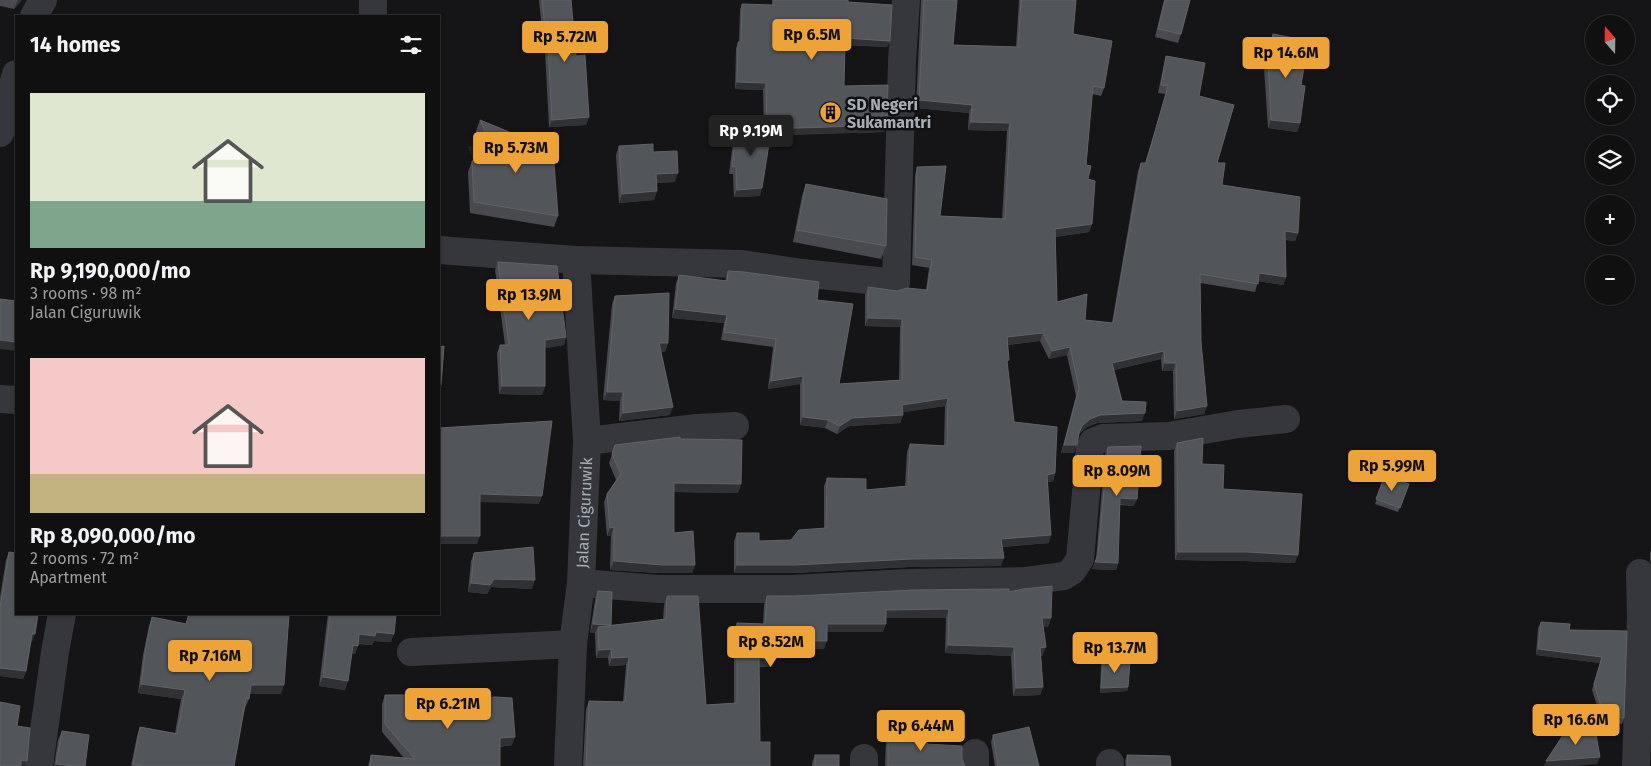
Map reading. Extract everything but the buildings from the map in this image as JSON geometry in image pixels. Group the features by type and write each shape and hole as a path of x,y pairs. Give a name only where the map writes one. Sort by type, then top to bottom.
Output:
{"street":[{"path":"35,15 43,0"},
{"path":"373,0 373,15"},
{"path":"440,250 576,260 742,264 802,273 896,282 902,62 906,0"},
{"path":"0,133 15,78"},
{"name":"Jalan Ciguruwik","path":"568,766 573,644 581,584 586,441 576,260"},
{"path":"0,399 15,400"},
{"path":"581,584 659,589 792,589 908,583 1026,581 1064,576 1072,572 1080,559 1090,448 1098,439 1169,436 1238,424 1286,419"},
{"path":"586,441 697,428 735,426"},
{"path":"1636,766 1640,646 1640,573"},
{"path":"39,766 62,615"},
{"path":"411,652 573,644"}],"shaded area":[{"path":"467,146 512,151 512,176 466,174 476,166"}],"place":[{"name":"SD Negeri Sukamantri","path":"831,113"}]}
